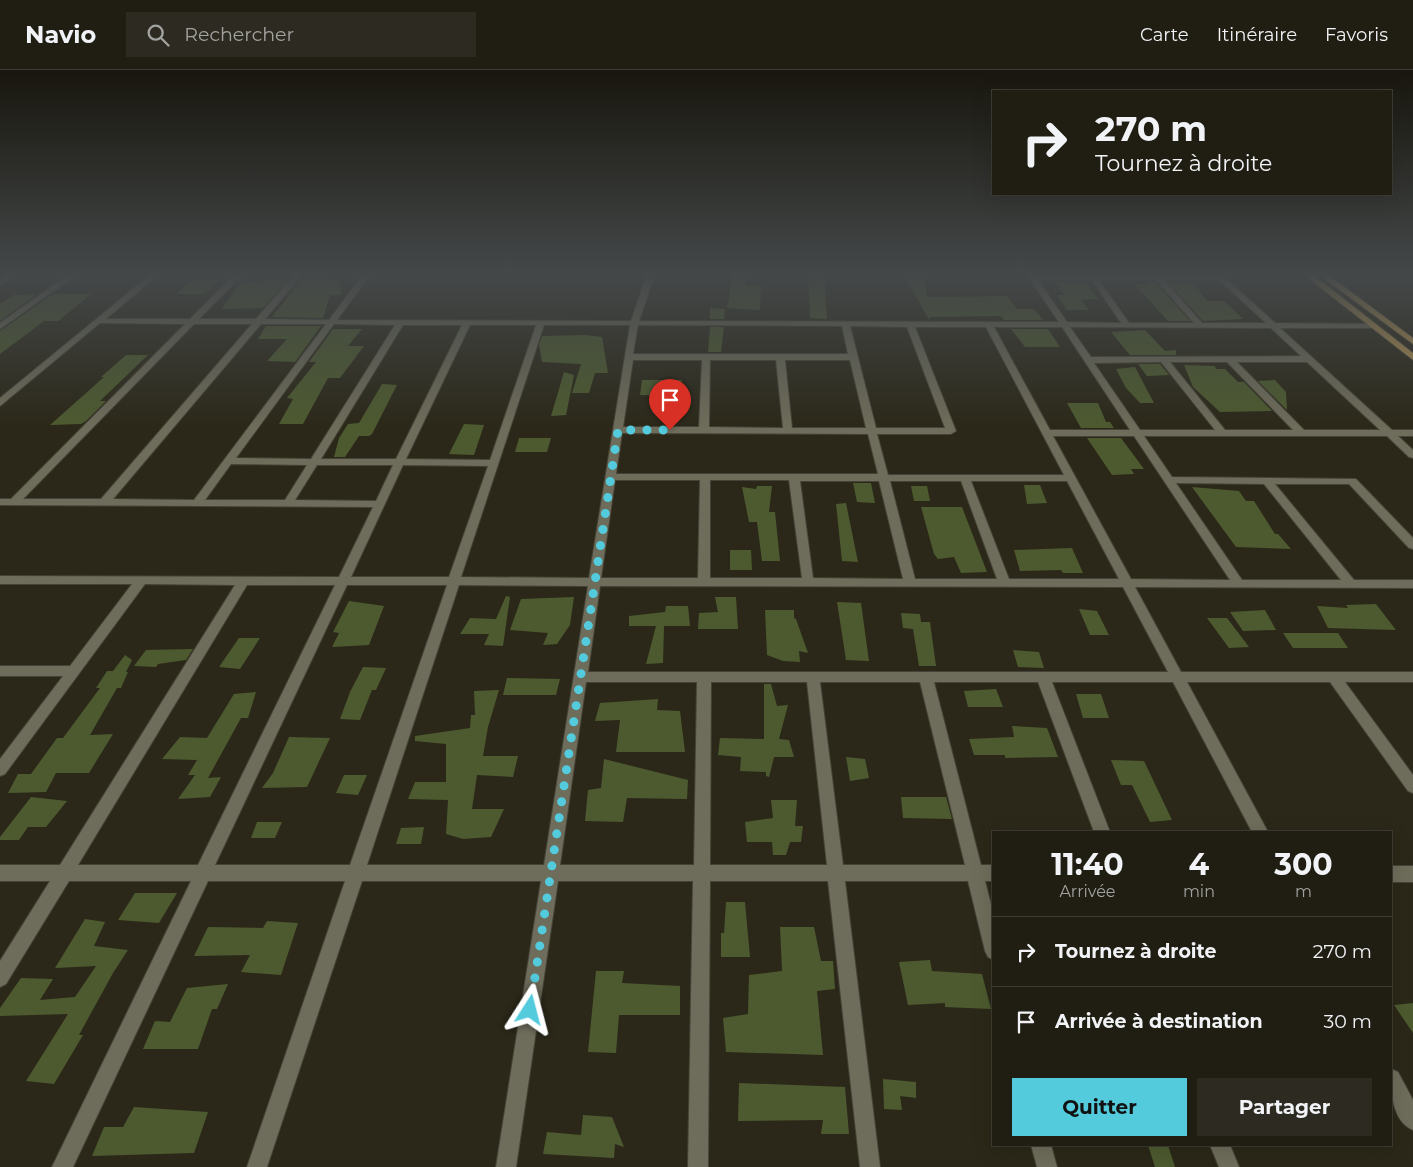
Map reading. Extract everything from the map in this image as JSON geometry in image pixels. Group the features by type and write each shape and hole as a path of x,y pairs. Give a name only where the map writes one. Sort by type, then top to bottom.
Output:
{"main road":[{"path":"1391,325 1413,342"},
{"path":"1373,326 1413,356"}],"street":[{"path":"0,404 94,325"},
{"path":"14,502 190,325"},
{"path":"104,503 257,325"},
{"path":"198,502 329,325"},
{"path":"289,502 399,325"},
{"path":"62,1167 465,325"},
{"path":"257,1167 540,325"},
{"path":"506,1167 634,325"},
{"path":"845,325 910,583"},
{"path":"618,430 951,431 910,325"},
{"path":"990,325 1259,831"},
{"path":"1064,325 1239,584"},
{"path":"1214,325 1373,326"},
{"path":"1273,326 1413,455"},
{"path":"629,357 853,358"},
{"path":"704,430 706,357"},
{"path":"780,357 788,430"},
{"path":"1162,359 1222,433"},
{"path":"1230,359 1302,433"},
{"path":"1088,360 1309,359"},
{"path":"1047,433 1413,433"},
{"path":"229,461 494,463"},
{"path":"611,477 705,479 1070,478"},
{"path":"794,478 808,582"},
{"path":"965,478 1005,583"},
{"path":"704,582 705,479"},
{"path":"1169,480 1352,481 1413,545"},
{"path":"1267,480 1351,584"},
{"path":"0,502 289,502 380,504"},
{"path":"0,580 1413,584"},
{"path":"0,770 141,581"},
{"path":"0,978 243,581"},
{"path":"0,671 74,671"},
{"path":"580,677 1413,677"},
{"path":"698,1167 704,677"},
{"path":"813,677 870,1167"},
{"path":"926,677 992,943"},
{"path":"1043,677 1102,831"},
{"path":"1334,677 1413,787"},
{"path":"0,872 992,873"},
{"path":"1392,874 1413,874"},
{"path":"1392,1081 1413,1120"},
{"path":"1041,1146 1047,1167"},
{"path":"1220,1146 1229,1167"}],"building":[{"path":"8,325 38,325 0,354 0,331"},
{"path":"266,326 321,326 295,362 267,361 287,339 258,339"},
{"path":"710,327 724,327 721,352 708,352"},
{"path":"333,329 362,329 348,346 364,346 340,378 328,378 303,424 279,424 293,399 287,398 316,362 309,362"},
{"path":"1011,329 1048,329 1060,347 1025,347"},
{"path":"1145,330 1165,351 1176,350 1176,355 1130,355 1111,332"},
{"path":"585,335 602,337 608,373 595,373 589,393 572,393 581,364 542,362 539,345 542,336"},
{"path":"126,355 148,355 100,401 106,401 86,421 81,424 50,425 104,377 101,377"},
{"path":"1138,364 1160,364 1169,375 1147,376"},
{"path":"1184,365 1214,366 1217,369 1225,369 1238,382 1244,382 1272,411 1220,412 1193,387"},
{"path":"1135,367 1154,403 1140,403 1126,388 1116,369"},
{"path":"564,372 574,375 566,415 551,416"},
{"path":"642,380 682,380 681,389 677,396 640,395"},
{"path":"1275,380 1286,392 1287,410 1258,381"},
{"path":"382,384 397,385 372,434 369,436 359,436 345,457 334,457 339,438 348,424 359,423"},
{"path":"1067,403 1098,403 1106,422 1110,422 1114,428 1081,428"},
{"path":"464,424 484,425 474,455 449,454"},
{"path":"519,438 551,438 547,452 515,452"},
{"path":"1087,438 1121,438 1144,469 1131,469 1134,474 1112,475"},
{"path":"853,483 871,483 875,503 857,502"},
{"path":"1024,485 1040,485 1047,503 1027,504"},
{"path":"757,486 772,486 769,512 775,512 780,561 762,561 757,522 749,522 742,487 756,489"},
{"path":"911,486 927,486 930,501 914,501"},
{"path":"1192,487 1239,491 1246,501 1254,501 1275,534 1278,534 1291,549 1236,547"},
{"path":"846,503 858,562 842,561 836,504"},
{"path":"921,507 962,507 987,572 961,573 954,557 938,559 934,554"},
{"path":"1072,548 1083,573 1063,573 1061,570 1020,571 1014,550"},
{"path":"730,550 751,550 752,570 730,570"},
{"path":"506,596 510,597 503,646 484,645 489,634 460,634 470,618 496,619"},
{"path":"574,597 570,625 557,644 543,645 548,633 510,630 521,599"},
{"path":"715,597 736,597 738,629 698,629 699,613 718,612"},
{"path":"349,601 384,606 369,645 332,647 339,633 333,632"},
{"path":"837,602 861,603 869,661 846,660"},
{"path":"1376,604 1396,630 1328,628 1317,606 1348,608 1346,605"},
{"path":"666,606 688,606 690,626 664,626 663,663 646,664 656,626 629,626 629,616 665,612"},
{"path":"1079,609 1097,611 1109,635 1090,635"},
{"path":"765,610 794,610 794,618 808,653 799,651 800,662 783,661 767,655"},
{"path":"1265,610 1276,630 1243,631 1230,612"},
{"path":"901,613 920,614 921,622 930,622 936,666 919,666 913,629 903,628"},
{"path":"1207,618 1227,618 1249,647 1229,648"},
{"path":"1283,633 1338,633 1348,648 1293,648"},
{"path":"239,638 260,638 240,669 219,667"},
{"path":"193,649 186,660 158,664 156,667 134,666 146,650"},
{"path":"1013,650 1039,652 1044,668 1018,667"},
{"path":"125,655 132,660 121,688 117,688 90,735 113,734 89,773 56,773 46,792 8,793 18,774 31,774 57,738 63,738 100,688 96,688 107,671 113,671"},
{"path":"363,667 386,668 376,690 372,690 360,720 340,719 350,692"},
{"path":"507,678 560,679 556,695 503,695"},
{"path":"764,684 771,684 777,706 788,705 779,739 789,740 794,757 774,757 769,777 766,776 766,772 740,771 741,757 718,755 720,738 764,739"},
{"path":"996,689 1003,707 968,707 964,691"},
{"path":"499,690 488,727 483,756 518,756 513,777 477,775 472,809 504,809 491,837 463,839 446,834 448,800 408,799 415,782 446,782 446,744 415,741 415,736 470,728 471,715 475,715 474,691"},
{"path":"256,692 248,718 241,718 208,778 221,777 210,797 178,799 195,775 188,775 197,760 162,759 180,737 207,738 234,694"},
{"path":"1076,694 1101,694 1109,718 1083,718"},
{"path":"658,699 657,710 680,711 685,752 616,752 620,720 595,721 600,703"},
{"path":"1012,726 1047,728 1058,757 1005,758 1005,755 974,755 969,739 1014,737"},
{"path":"289,737 330,738 307,787 262,788 273,773"},
{"path":"846,757 865,759 869,778 850,781"},
{"path":"604,759 688,780 687,799 627,798 623,822 585,821 588,790 601,788"},
{"path":"1111,760 1144,761 1172,820 1150,822 1132,785 1121,785"},
{"path":"344,775 367,775 358,795 336,793"},
{"path":"31,797 67,801 46,827 28,827 19,840 0,840 0,837"},
{"path":"901,797 946,797 952,819 903,818"},
{"path":"771,800 797,800 795,826 803,826 801,842 790,842 786,855 773,855 772,842 747,842 745,822 773,818"},
{"path":"257,822 282,822 275,838 251,838"},
{"path":"424,827 421,844 396,844 401,828"},
{"path":"135,893 177,893 159,923 118,920"},
{"path":"726,902 745,902 750,957 721,957 721,933 724,933"},
{"path":"85,919 105,922 94,946 128,950 113,973 79,1035 83,1035 54,1084 26,1081 68,1014 0,1016 0,1008 21,978 53,979 40,1000 75,997 96,966 55,968"},
{"path":"267,921 298,923 281,975 241,972 250,955 194,956 208,927 263,928"},
{"path":"780,927 814,927 821,961 833,961 835,989 817,991 823,1055 726,1052 723,1018 748,1014 749,975 782,971"},
{"path":"930,960 932,971 982,974 991,1009 945,1007 945,1003 908,1005 899,962"},
{"path":"596,971 624,971 622,983 680,986 680,1015 619,1015 616,1053 588,1052"},
{"path":"228,984 217,1009 212,1009 198,1049 143,1049 155,1021 170,1022 187,988"},
{"path":"1413,1003 1413,1033 1394,1005"},
{"path":"883,1079 916,1082 916,1098 900,1096 902,1110 884,1109"},
{"path":"739,1083 845,1087 849,1134 821,1134 823,1120 738,1121"},
{"path":"134,1107 208,1112 194,1153 92,1156 104,1127 123,1127"},
{"path":"583,1115 612,1117 624,1147 615,1144 614,1158 543,1154 547,1132 581,1135"},
{"path":"1148,1146 1168,1146 1175,1167 1155,1167"}],"route":[{"path":"530,1010 618,430 670,430"}]}
